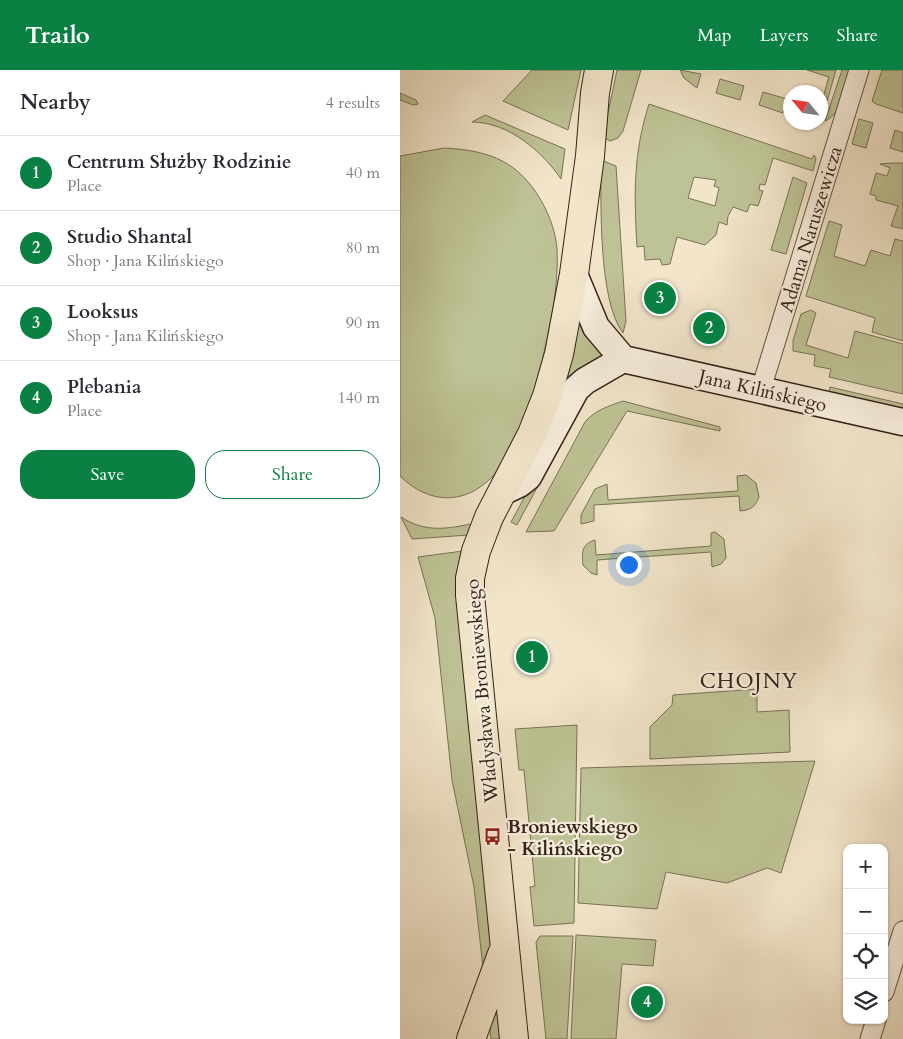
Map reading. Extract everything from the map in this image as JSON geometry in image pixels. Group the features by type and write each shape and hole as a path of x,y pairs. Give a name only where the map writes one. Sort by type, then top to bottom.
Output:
{"main road":[{"path":"574,263 590,156 595,93 599,70"},
{"name":"Władysława Broniewskiego","path":"514,1039 470,595 470,578 476,551 532,434 553,379 574,263"},
{"name":"Władysława Broniewskiego","path":"470,1039 504,948"}],"street":[{"name":"Adama Naruszewicza","path":"761,389 859,70"},
{"path":"502,495 528,477 576,389 623,359 596,327 574,263"},
{"name":"Jana Kilińskiego","path":"623,359 903,422"},
{"path":"888,979 903,931"},
{"path":"870,1039 875,1024"}],"green space":[{"path":"532,70 581,70 568,130 503,101"},
{"path":"617,70 641,70 623,131 618,138 610,141 603,137"},
{"path":"680,70 701,74 697,88 684,78"},
{"path":"807,70 836,70 828,98 827,85 829,77"},
{"path":"842,70 849,70 841,99 835,113 828,119 828,112"},
{"path":"882,70 903,70 903,113 872,101"},
{"path":"720,79 744,86 740,100 716,93"},
{"path":"763,92 783,98 783,113 759,105"},
{"path":"400,93 416,100 418,104 413,105 400,100"},
{"path":"649,104 812,159 814,155 816,159 813,171 773,158 765,185 760,184 759,190 763,191 758,206 750,204 747,212 733,207 728,216 727,225 719,222 716,235 705,245 677,237 670,264 662,265 660,259 645,260 644,246 637,247 636,175 637,158","holes":["694,177 716,180 714,186 719,188 715,206 688,198"]},
{"path":"485,115 565,149 561,179 544,158 523,140 498,127 472,122"},
{"path":"859,119 873,123 866,148 852,144"},
{"path":"895,130 903,133 903,152 890,148"},
{"path":"444,148 462,149 497,158 521,174 543,204 552,226 557,249 557,278 544,351 529,409 518,438 503,464 482,486 471,493 459,497 446,498 422,492 400,476 400,156"},
{"path":"601,160 616,166 626,321 623,333 615,318 605,275 601,224"},
{"path":"903,163 903,229 891,226 898,206 876,200 876,196 870,194 876,173 887,176 890,168 880,164"},
{"path":"793,177 807,183 786,254 771,250"},
{"path":"829,221 842,225 834,256 865,266 871,250 890,256 895,239 903,241 903,341 872,332 875,318 806,296"},
{"path":"581,305 609,354 573,377 568,375"},
{"path":"811,310 816,313 806,345 848,358 855,331 903,344 903,394 829,377 831,369 814,366 815,355 793,351 793,341 801,314"},
{"path":"830,387 903,404 903,409 829,392"},
{"path":"623,401 720,427 720,431 627,411 554,531 526,532 585,422 598,411"},
{"path":"572,410 577,413 517,525 511,522"},
{"path":"746,475 756,483 759,497 754,506 747,510 740,511 739,496 594,505 594,521 581,524 581,515 595,489 607,484 608,500 738,491 737,476"},
{"path":"401,517 419,526 428,528 446,528 475,523 469,535 412,539"},
{"path":"715,532 724,539 726,558 721,564 712,567 711,552 597,560 597,575 591,573 583,565 583,549 587,544 595,540 596,555 711,546 711,533"},
{"path":"463,551 502,1039 491,1039 474,887 452,780 435,618 418,557"},
{"path":"757,689 757,712 789,710 790,752 650,759 650,727 672,705 673,695"},
{"path":"577,725 574,923 534,926 530,887 535,886 524,770 519,770 515,729"},
{"path":"815,761 781,873 767,868 727,883 666,872 657,909 578,903 581,768"},
{"path":"576,935 656,940 653,966 622,964 616,1039 571,1039"},
{"path":"540,936 573,936 567,1039 546,1039 536,942"}],"place":[{"name":"Looksus","path":"660,298"},
{"name":"Studio Shantal","path":"709,328"},
{"name":"Centrum Służby Rodzinie","path":"532,657"},
{"name":"Broniewskiego - Kilińskiego","path":"493,837"},
{"name":"Plebania","path":"647,1002"}],"district":[{"name":"CHOJNY","path":"749,681"}]}
